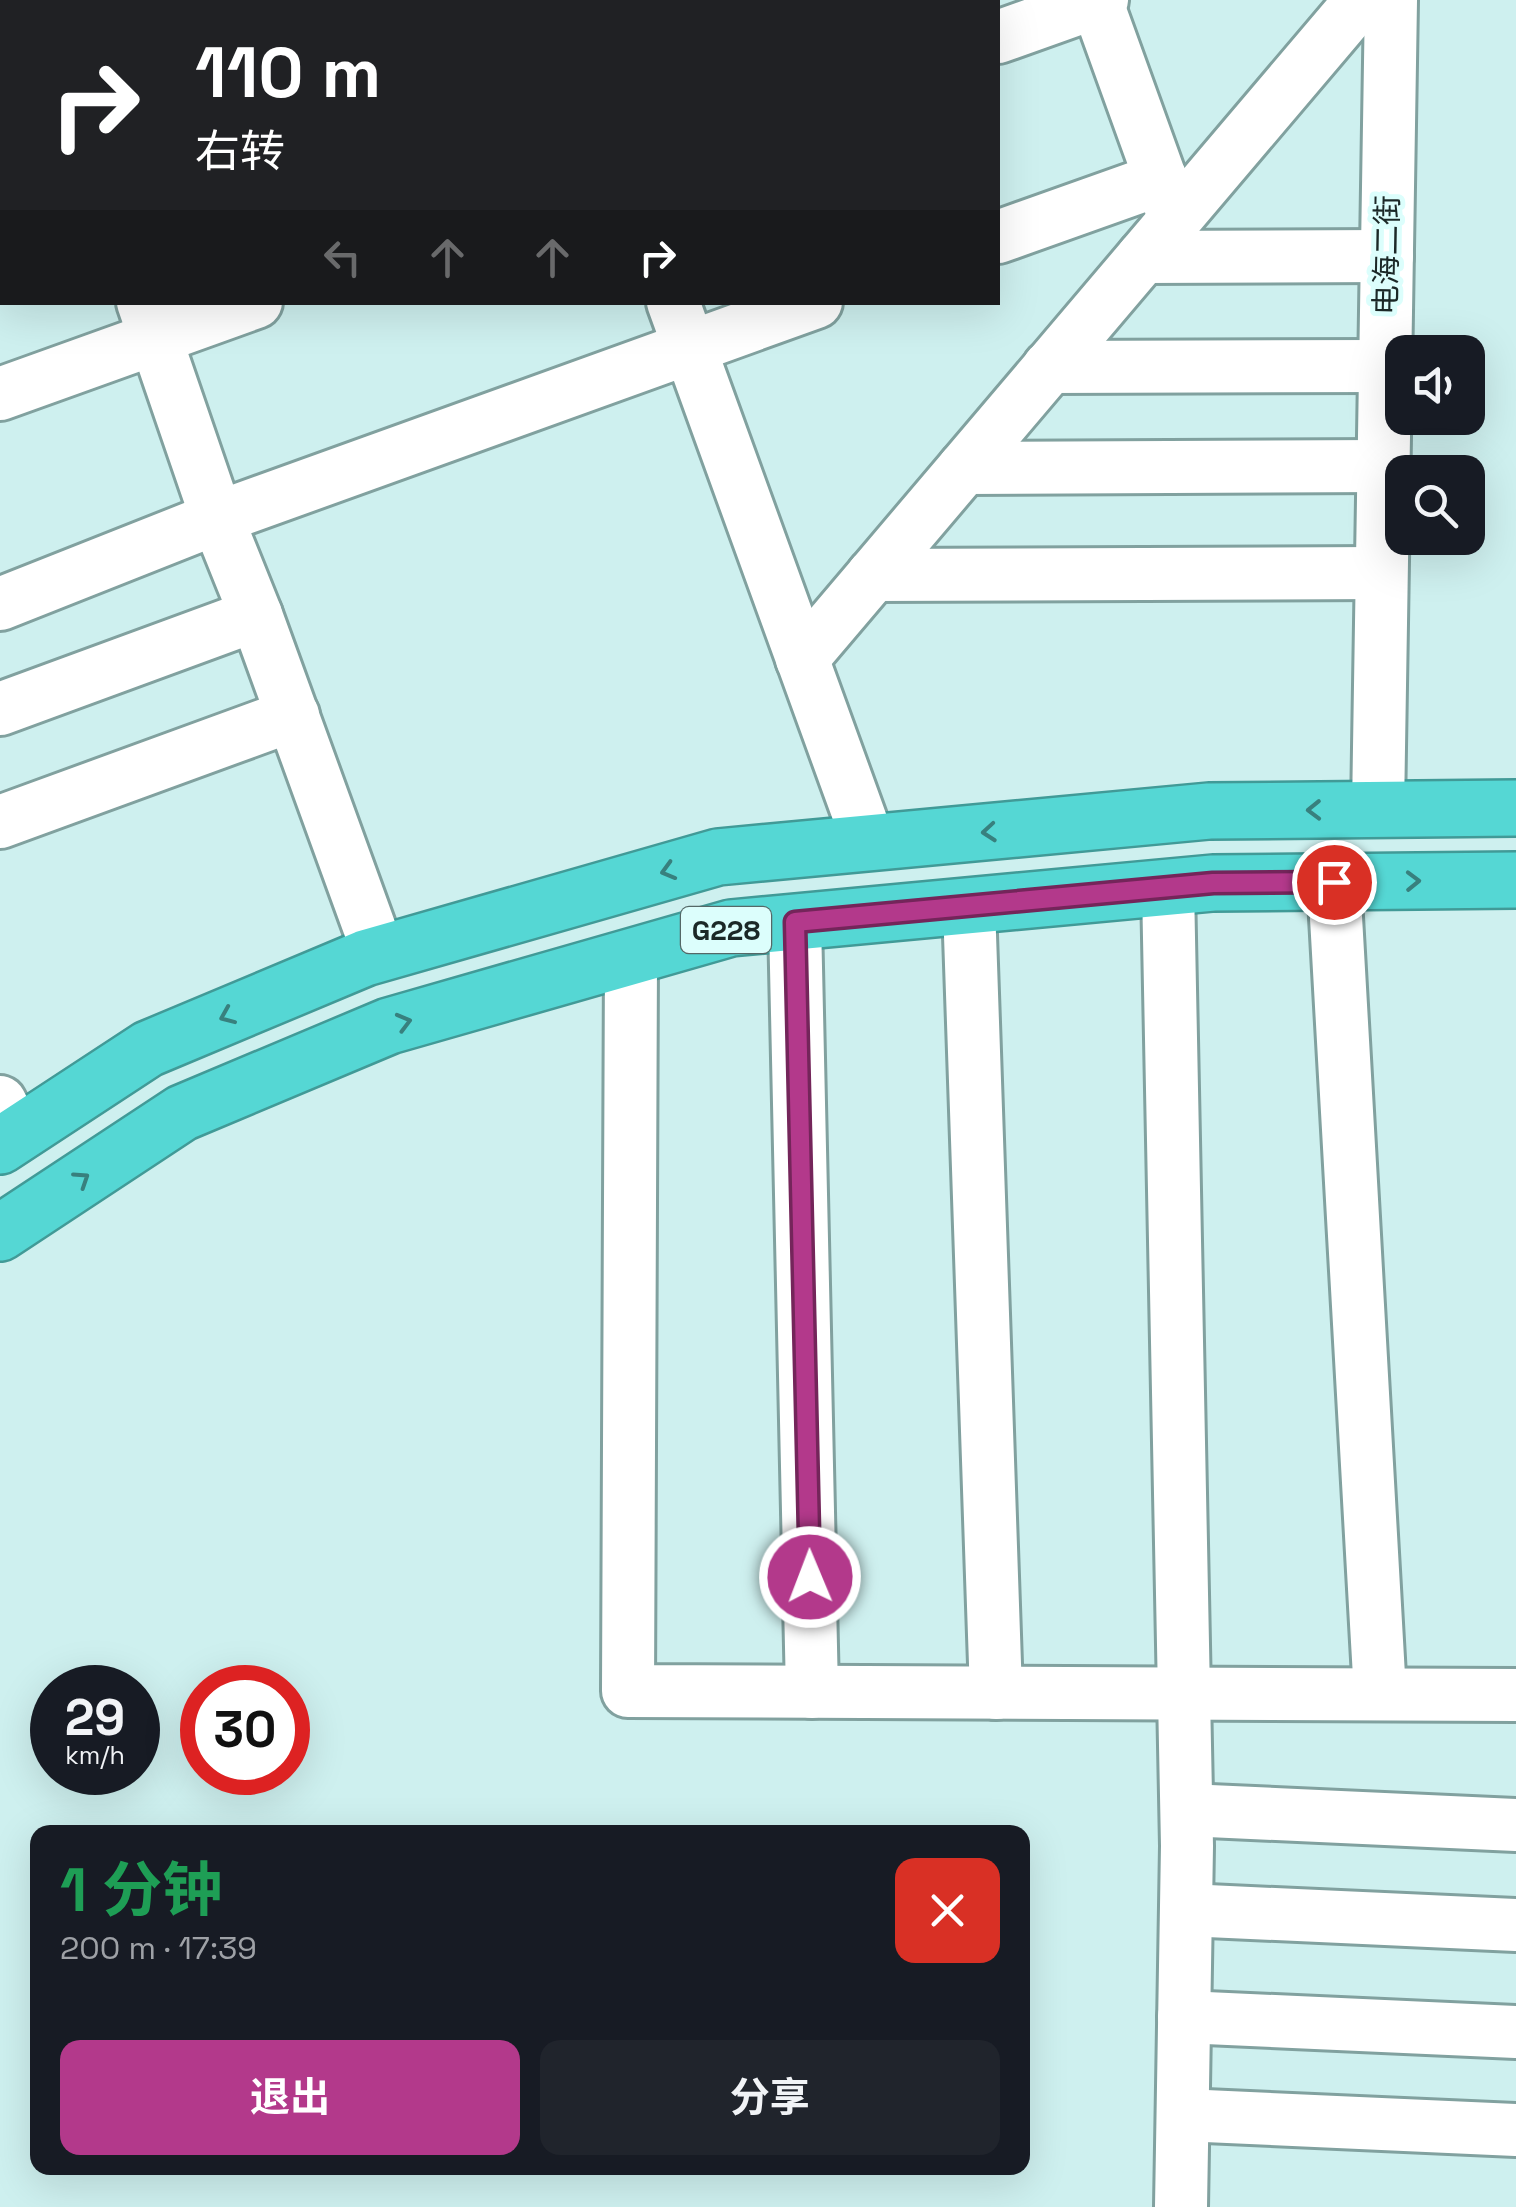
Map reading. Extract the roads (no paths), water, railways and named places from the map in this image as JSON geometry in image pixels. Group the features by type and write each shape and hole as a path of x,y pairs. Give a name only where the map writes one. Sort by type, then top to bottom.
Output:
{"highway":[{"name":"G228","path":"6,1127 148,1050 364,958 718,857 1209,812 1516,808"},
{"name":"G228","path":"0,1232 182,1113 388,1026 731,928 1213,883 1516,880"},
{"path":"295,987 328,1052"}],"street":[{"path":"802,659 1050,367 1160,219 1361,0"},
{"name":"电海二街","path":"1386,335 1391,0"},
{"path":"1000,37 1098,1 1160,219"},
{"path":"1000,238 1160,219 1387,256"},
{"path":"0,394 149,320 238,305"},
{"path":"0,604 682,326 799,305"},
{"path":"149,320 217,518 379,954"},
{"path":"682,326 869,843"},
{"path":"1050,367 1385,366"},
{"name":"电海二街","path":"1378,810 1385,366"},
{"path":"964,468 1383,466"},
{"path":"873,575 1381,573"},
{"path":"0,709 256,615"},
{"path":"0,822 292,715"},
{"path":"1334,882 1380,1694"},
{"path":"1168,887 1187,1810 1181,2207"},
{"path":"969,906 996,1693"},
{"path":"795,922 812,1692"},
{"path":"631,958 628,1691 1516,1695"},
{"path":"1187,1810 1516,1824"},
{"path":"1186,1910 1516,1926"},
{"path":"1184,2017 1516,2032"},
{"path":"1183,2115 1516,2130"}]}
